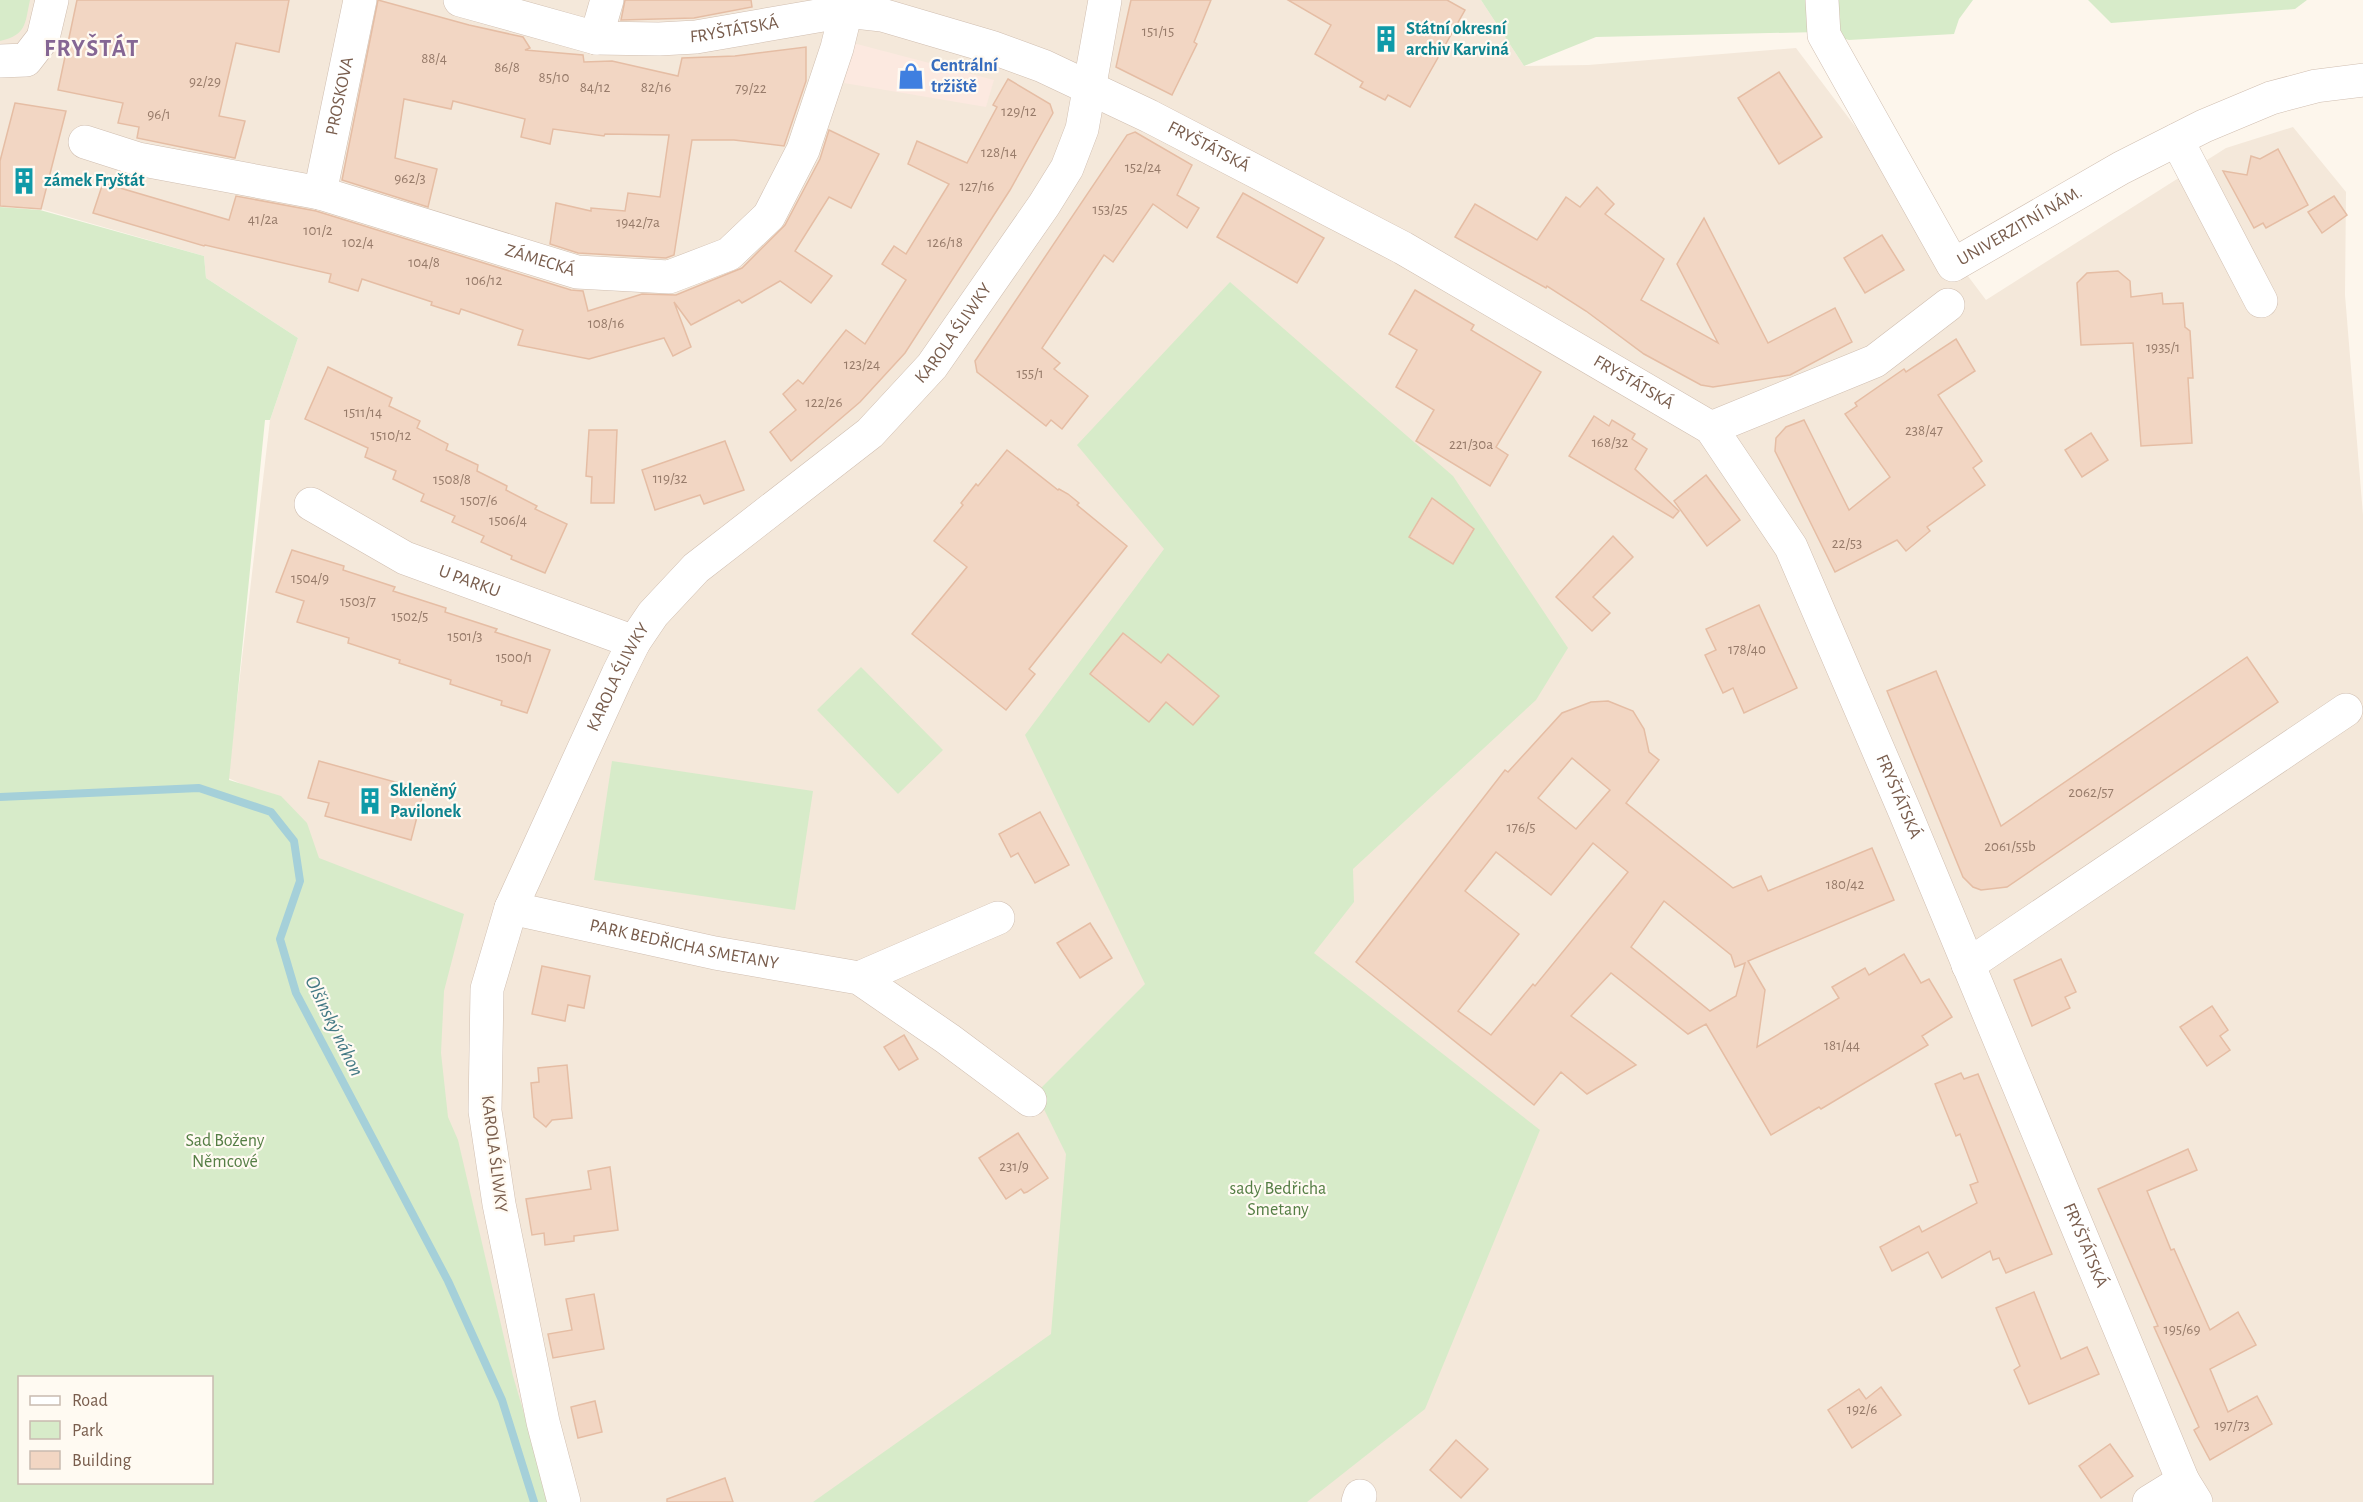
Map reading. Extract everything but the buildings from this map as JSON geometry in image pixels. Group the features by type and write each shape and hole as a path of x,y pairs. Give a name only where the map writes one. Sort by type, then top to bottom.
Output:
{"street":[{"path":"0,61 26,60 43,38 52,0"},
{"name":"PROSKOVA","path":"320,193 360,0"},
{"name":"FRYŠTÁTSKÁ","path":"460,0 596,38 659,39 696,37 845,5 991,47 1043,66 1149,116 1403,248 1711,428 1791,546 2190,1491"},
{"path":"596,38 607,0"},
{"name":"KAROLA ŚLIWKY","path":"564,1502 543,1422 510,1261 484,1111 487,989 511,908 634,642 653,614 696,568 870,433 932,366 1044,205 1067,168 1082,129 1105,0"},
{"name":"UNIVERZITNÍ NÁM.","path":"1822,0 1824,35 1828,44 1953,265 2121,168 2204,126 2271,98 2316,86 2363,80"},
{"name":"ZÁMECKÁ","path":"85,142 138,159 320,193 577,272 669,277 729,254 769,216 803,150 837,48 845,5"},
{"path":"2177,140 2261,301"},
{"path":"1711,428 1875,361 1948,304"},
{"name":"U PARKU","path":"311,504 405,558 634,642"},
{"path":"1968,965 2346,710"},
{"name":"PARK BEDŘICHA SMETANY","path":"511,908 715,953 859,978 948,1039 1030,1100"},
{"path":"859,978 999,918"},
{"path":"2149,1502 2190,1491"}],"shaded area":[{"path":"0,0 1481,0 1524,66 1588,65 1796,48 1986,300 2226,148 2293,127 2346,192 2345,295 2363,515 2363,1502 545,1502 281,801 228,778 270,420 298,338 206,278 204,256 41,209 0,206"},
{"name":"Centrální tržiště","path":"853,43 994,80 986,107 844,83"}],"green space":[{"path":"0,0 30,0 23,27 15,35 0,41"},
{"path":"1481,0 1973,0 1959,19 1954,34 1849,40 1819,32 1596,37 1524,66"},
{"path":"2088,0 2307,0 2295,9 2111,23"},
{"name":"Sad Boženy Němcové","path":"0,207 40,210 204,256 206,278 298,338 270,420 265,420 229,780 281,796 307,823 319,858 464,914 444,991 441,1053 448,1117 458,1140 513,1376 550,1502 0,1502"},
{"name":"sady Bedřicha Smetany","path":"1230,282 1453,476 1568,648 1536,700 1353,869 1354,902 1314,953 1540,1130 1425,1409 1307,1502 813,1502 1051,1334 1066,1154 1036,1093 1145,984 1025,735 1164,549 1077,445"},
{"path":"861,667 943,750 898,794 817,710"},
{"path":"612,761 813,791 795,910 594,880"}],"waterway":[{"name":"Olšinský náhon","path":"0,797 199,788 271,812 294,841 300,881 280,939 296,993 448,1281 502,1400 534,1502"}],"place":[{"name":"Státní okresní archiv Karviná","path":"1386,39"},
{"name":"Centrální tržiště","path":"911,76"},
{"name":"zámek Fryštát","path":"24,181"},
{"name":"Skleněný Pavilonek","path":"370,801"}],"district":[{"name":"FRYŠTÁT","path":"92,49"}]}
